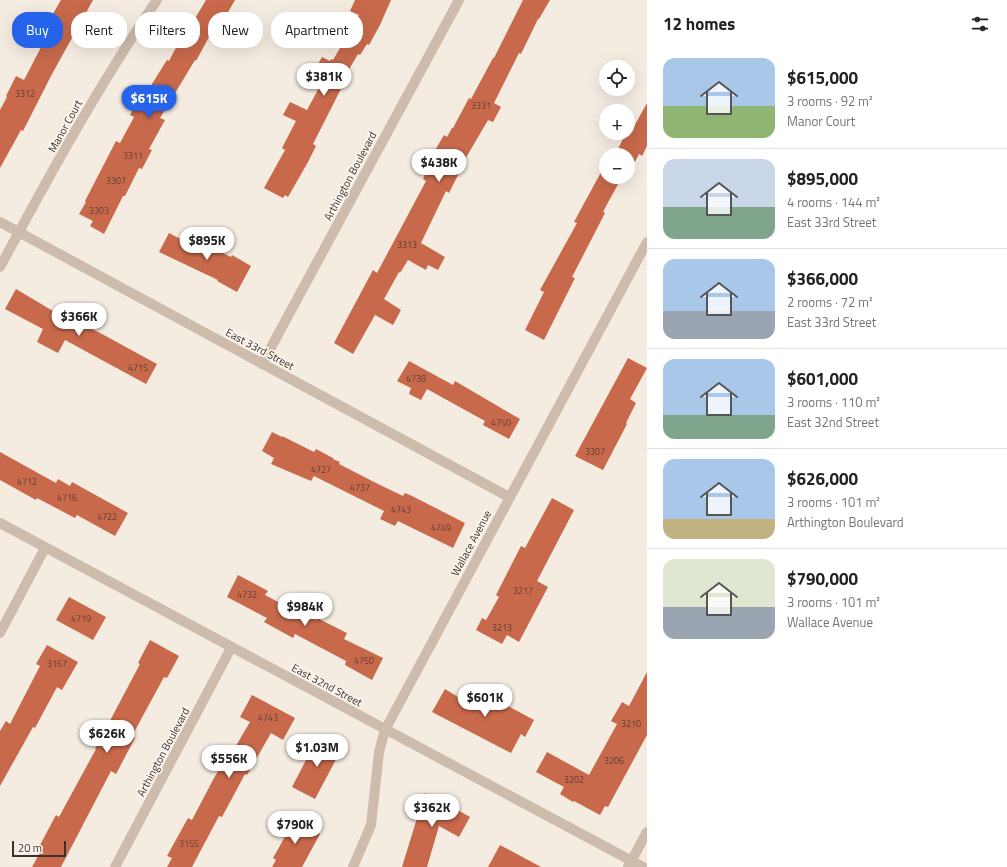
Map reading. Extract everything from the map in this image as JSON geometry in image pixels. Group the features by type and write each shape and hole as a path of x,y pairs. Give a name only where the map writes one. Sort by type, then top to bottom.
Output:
{"street":[{"name":"Manor Court","path":"0,267 101,87 122,52 157,0"},
{"name":"Arthington Boulevard","path":"262,364 459,0"},
{"name":"East 33rd Street","path":"0,222 509,497"},
{"name":"Wallace Avenue","path":"353,867 370,825 379,752 385,730 647,242"},
{"name":"East 32nd Street","path":"0,523 385,730 630,864 643,867"},
{"path":"0,633 45,548"},
{"name":"Arthington Boulevard","path":"115,867 232,648"},
{"path":"630,864 647,832"}],"building":[{"path":"61,0 93,0 86,12 71,12 71,40 23,131 21,130 0,168 0,110 16,76 24,80 41,48 63,48 63,12 54,12"},
{"path":"206,0 235,0 228,12 208,12 208,39 196,61 195,60 160,118 165,120 149,149 152,150 142,169 139,168 125,196 123,196 104,234 90,226 93,221 79,214 116,141 120,143 133,119 134,117 130,115 137,102 140,103 167,60 169,61 176,48 200,48 199,12"},
{"path":"355,0 391,0 369,45 367,44 360,55 358,54 344,78 346,79 313,144 316,146 308,162 288,197 285,195 283,198 264,188 285,150 282,148 296,121 283,115 290,102 307,110 320,86 309,80 322,57 330,61 331,59 333,60 340,48 363,48 363,12 350,11"},
{"path":"523,0 550,0 538,19 521,54 519,53 494,103 501,107 493,122 488,120 460,168 461,169 449,193 446,191 421,243 445,257 438,270 428,265 426,270 408,260 400,273 399,272 384,299 401,310 393,325 375,315 353,354 334,343 373,270 377,273 426,181 423,179 427,170 419,166 425,154 431,157 444,135 447,137 453,128 469,98 471,99 494,58"},
{"path":"647,103 647,146 642,156 639,154 635,162 635,148 618,148 622,140 635,140 635,125"},
{"path":"599,176 599,184 618,184 572,277 575,278 544,340 525,330 544,292 540,290 577,223 574,222"},
{"path":"169,233 186,242 188,236 219,252 231,257 232,255 251,266 237,292 217,281 218,280 159,252"},
{"path":"16,289 53,311 54,310 102,334 157,364 146,384 65,340 58,353 37,342 43,329 5,309"},
{"path":"628,358 647,368 630,399 636,403 626,423 627,424 603,470 575,456"},
{"path":"409,361 453,385 455,381 520,419 509,439 483,425 485,421 427,389 421,400 409,394 411,388 397,381"},
{"path":"272,432 314,452 316,449 340,462 339,464 378,484 403,496 405,493 412,496 465,523 453,548 398,521 395,526 380,519 384,511 314,476 311,481 271,464 274,458 262,451"},
{"path":"0,452 56,483 58,479 70,486 72,482 128,513 115,536 77,515 75,518 37,498 36,500 0,480"},
{"path":"552,498 574,510 537,581 548,587 519,642 507,635 502,644 476,630 482,618 486,620 499,597 496,595 521,546 525,548"},
{"path":"238,575 268,591 265,595 297,612 316,620 317,618 347,633 344,639 383,658 372,680 345,665 346,661 295,634 293,638 264,622 267,618 227,597"},
{"path":"69,597 106,617 93,640 56,620"},
{"path":"150,640 179,656 167,678 164,677 132,736 135,738 116,774 111,771 61,867 32,867 43,847 40,845 56,815 59,817 96,749 140,664 138,663"},
{"path":"47,645 78,662 62,690 57,687 35,728 33,727 0,786 0,731 6,721 10,724 40,666 36,664"},
{"path":"647,672 647,735 608,807 605,806 600,815 560,794 564,787 536,772 547,752 589,775 617,724 611,721 622,702 629,706"},
{"path":"445,689 458,697 474,692 491,702 493,698 534,720 525,737 521,734 511,753 432,712"},
{"path":"252,695 295,718 283,740 271,733 247,775 245,774 222,817 219,816 192,867 167,867 172,858 167,856 188,818 192,820 214,778 250,722 240,717"},
{"path":"318,737 341,750 315,799 292,787"},
{"path":"425,793 434,798 436,794 456,805 454,808 470,817 459,837 439,826 427,867 402,867 418,815 414,813"},
{"path":"291,817 320,834 302,867 272,867 276,860 273,858 287,833 283,831"},
{"path":"500,845 541,867 488,867"}]}
